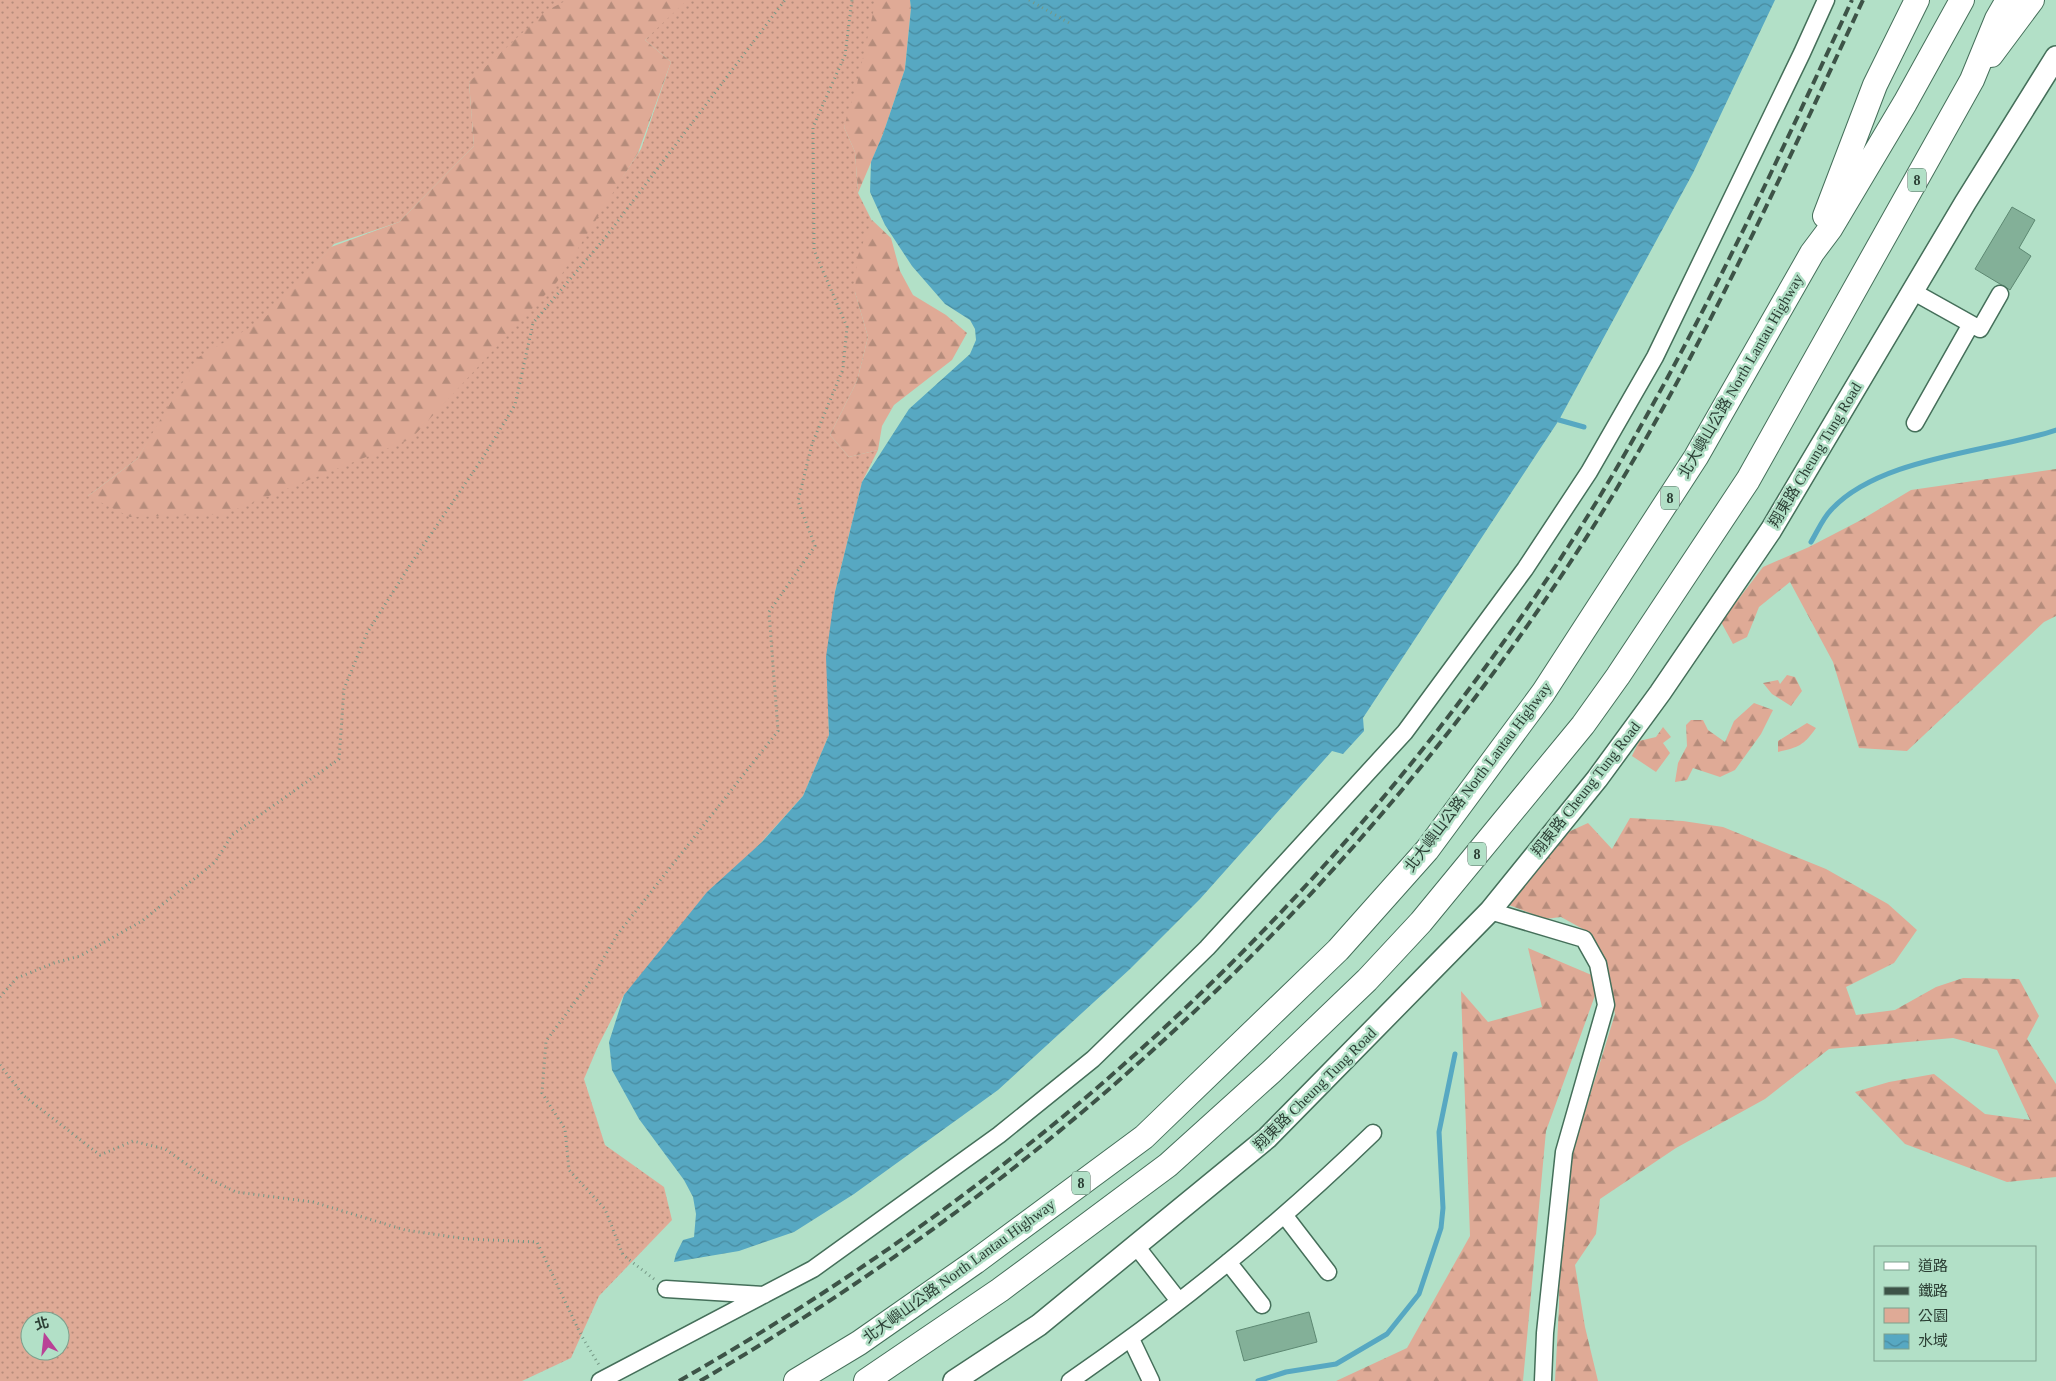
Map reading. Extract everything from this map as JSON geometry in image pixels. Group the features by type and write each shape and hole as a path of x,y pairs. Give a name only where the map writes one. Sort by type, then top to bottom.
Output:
{"highway":[{"path":"1812,253 1875,85 1917,0"},
{"name":"北大嶼山公路 North Lantau Highway","path":"796,1381 859,1343 975,1262 1144,1137 1338,950 1427,850 1543,693 1696,457 1812,253 1830,229 1905,103 1962,0"},
{"name":"8","path":"866,1381 1000,1290 1168,1164 1271,1072 1367,980 1427,915 1583,725 1618,676 1748,480 1972,80 1997,19 2008,0"},
{"path":"1972,80 2032,0"}],"main road":[{"name":"翔東路 Cheung Tung Road","path":"954,1381 1039,1325 1268,1138 1490,911 1597,779 1665,685 1770,530 1912,291 2056,57"}],"lane":[{"path":"603,1379 822,1264 1000,1135 1093,1059 1207,948 1405,732 1525,569 1589,472 1655,357 1802,54 1826,0"},
{"path":"1912,291 1980,329 2000,294"},
{"path":"1915,423 1971,324"},
{"path":"1490,911 1584,939 1598,964 1606,1005 1564,1152 1545,1333 1543,1381"},
{"path":"1070,1381 1132,1339 1285,1216 1373,1134"},
{"path":"1285,1216 1328,1272"},
{"path":"1136,1246 1179,1301"},
{"path":"1228,1262 1262,1305"},
{"path":"666,1289 764,1295"},
{"path":"1132,1339 1151,1381"}],"path":[{"path":"0,997 17,978 54,963 80,956 142,921 216,862 232,835 339,759 344,689 367,633 516,405 532,323 605,238 785,0"},
{"path":"666,1289 623,1255 605,1210 569,1170 565,1129 542,1093 546,1040 589,982 616,935 778,731 770,612 816,546 798,501 812,444 843,369 847,327 814,250 814,127 845,56 852,0"},
{"path":"1029,0 1071,24"},
{"path":"0,1065 24,1096 100,1155 133,1141 165,1150 204,1177 236,1192 313,1202 405,1230 467,1239 537,1242 603,1379"}],"green space":[{"path":"0,0 579,0 469,82 474,146 399,222 334,244 267,318 166,413 137,459 88,496 553,282 641,149 671,62 645,40 682,0 879,0 862,84 844,127 855,152 858,193 880,237 855,292 868,337 857,381 830,435 849,457 878,450 862,482 835,592 828,699 829,735 803,796 624,995 598,1046 584,1079 605,1145 664,1187 672,1220 599,1296 571,1358 522,1381 0,1381"},
{"path":"567,0 687,0 645,40 671,62 638,153 557,282 411,439 224,514 130,517 88,496 137,459 197,358 263,320 331,247 399,222 474,146 469,82 546,11"},
{"path":"876,0 910,0 911,8 905,69 883,134 858,193 855,152 844,127 857,84"},
{"path":"872,220 891,238 900,271 913,295 946,315 967,333 952,360 894,405 882,426 878,450 849,457 830,435 857,381 868,337 855,292 857,258"},
{"path":"2056,469 2056,616 2044,622 1907,751 1859,748 1833,662 1790,582 1759,607 1747,637 1733,644 1721,622 1763,567 1809,547 1861,520 1911,490"},
{"path":"1787,675 1795,677 1802,691 1791,706 1772,694 1763,683 1778,680 1780,684"},
{"path":"1754,703 1773,710 1761,734 1735,770 1720,777 1693,768 1687,780 1675,782 1678,763 1687,746 1686,725 1691,720 1703,720 1708,730 1725,742 1734,721"},
{"path":"1807,723 1816,728 1808,739 1796,747 1778,752 1778,741"},
{"path":"1663,727 1671,737 1663,743 1670,753 1656,772 1632,756 1639,741 1656,737"},
{"path":"1630,818 1683,821 1723,827 1826,869 1888,904 1917,930 1894,963 1846,987 1856,1015 1895,1010 1936,987 1963,978 2019,979 2039,1016 2027,1039 2056,1084 2056,1177 2007,1182 1905,1144 1855,1092 1889,1082 1934,1074 1985,1114 2030,1120 1997,1050 1953,1038 1829,1049 1765,1099 1676,1148 1600,1199 1596,1234 1575,1265 1585,1327 1598,1381 1555,1381 1559,1306 1560,1193 1615,1014 1606,969 1592,934 1561,917 1545,919 1509,905 1564,834 1588,823 1612,849"},
{"path":"1528,948 1601,979 1546,1131 1523,1381 1336,1381 1407,1348 1470,1236 1461,991 1488,1022 1542,1007"}],"water":[{"path":"910,0 1775,0 1693,173 1559,420 1363,718 1364,731 1343,754 1332,751 1200,899 1130,969 998,1090 854,1194 794,1232 739,1251 674,1262 683,1240 694,1237 696,1214 693,1197 684,1180 639,1119 612,1070 609,1042 624,995 707,892 762,842 803,796 829,735 826,657 835,592 862,482 909,409 970,354 976,340 975,329 970,320 945,304 912,266 885,225 870,192 871,162 883,134 905,69 911,8"}],"building":[{"path":"2012,207 2035,220 2019,248 2031,256 2010,290 1975,269"},
{"path":"1309,1312 1317,1342 1244,1361 1236,1331"}],"waterway":[{"path":"1559,420 1584,427"},
{"path":"1811,542 1831,510 1852,492 1877,478 1937,458 2030,438 2056,430"},
{"path":"1258,1381 1286,1372 1336,1364 1387,1334 1419,1294 1441,1228 1443,1208 1439,1132 1455,1054"}],"railway":[{"path":"679,1381 801,1307 919,1227 996,1170 1084,1099 1168,1024 1250,944 1328,861 1403,774 1473,684 1539,591 1600,496 1635,436 1733,251 1852,0"},
{"path":"700,1381 836,1297 966,1204 1091,1105 1208,998 1319,885 1423,764 1520,637 1608,503 1644,442 1743,255 1863,0"}]}
